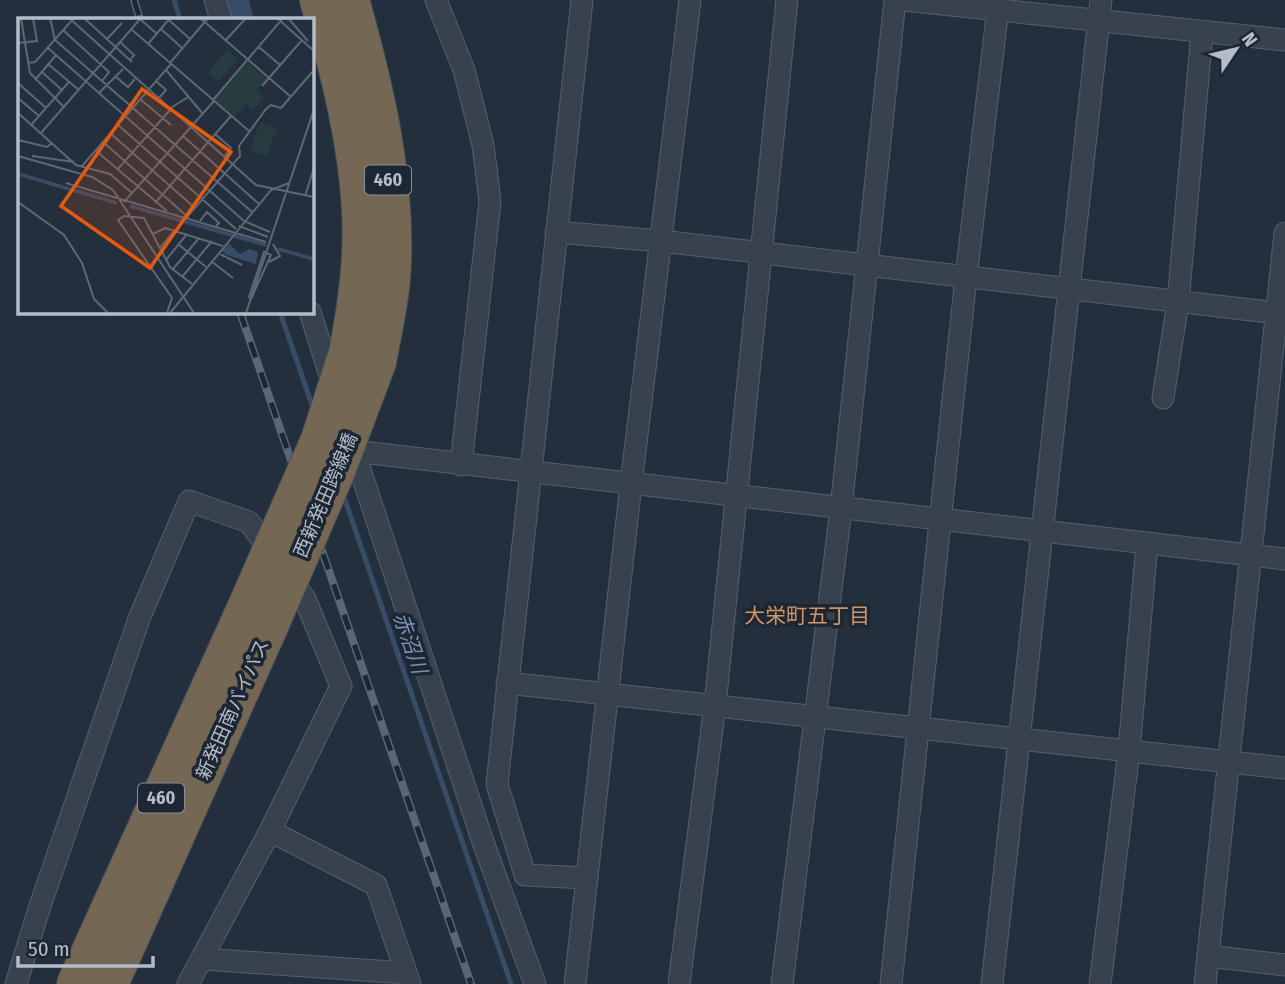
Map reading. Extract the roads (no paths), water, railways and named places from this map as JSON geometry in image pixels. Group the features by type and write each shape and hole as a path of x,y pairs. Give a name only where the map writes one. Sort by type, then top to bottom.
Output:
{"highway":[{"name":"460","path":"319,0 344,89 355,151 361,210 362,358"},
{"name":"460","path":"350,0 373,82 385,145 391,209 392,262 389,295 362,358"},
{"name":"西新発田跨線橋","path":"257,619 334,476 362,358"},
{"name":"新発田南バイパス","path":"76,984 257,619"},
{"name":"新発田南バイパス","path":"109,984 257,619"}],"street":[{"path":"215,0 220,18"},
{"path":"436,0 464,70 483,145 491,201 461,465"},
{"path":"582,0 497,785 525,875 587,878"},
{"path":"575,984 631,484 690,0"},
{"path":"679,984 715,705 787,0"},
{"path":"782,984 841,509 895,0"},
{"path":"903,0 998,5 1098,22 1285,40"},
{"path":"992,984 1101,0"},
{"path":"891,984 966,277 998,5"},
{"path":"1163,398 1178,302 1202,32"},
{"path":"556,232 661,241 1178,302 1280,307"},
{"path":"1205,984 1280,307 1285,233"},
{"path":"310,313 482,842 535,984"},
{"path":"354,452 1285,559"},
{"path":"16,984 39,909 139,619 189,501 249,522 305,599 341,686 270,831 188,984"},
{"path":"1100,984 1129,751 1147,543"},
{"path":"507,683 1285,768"},
{"path":"203,959 408,979 376,885 270,831"},
{"path":"1208,956 1285,965"}],"water":[{"path":"215,0 249,0 254,18 222,18"}],"waterway":[{"name":"赤沼川","path":"174,0 180,18"},
{"name":"赤沼川","path":"280,313 313,408"},
{"name":"赤沼川","path":"343,494 511,984"}],"railway":[{"path":"134,0 140,18"},
{"path":"240,313 471,984"}],"district":[{"name":"大栄町五丁目","path":"807,616"}]}
